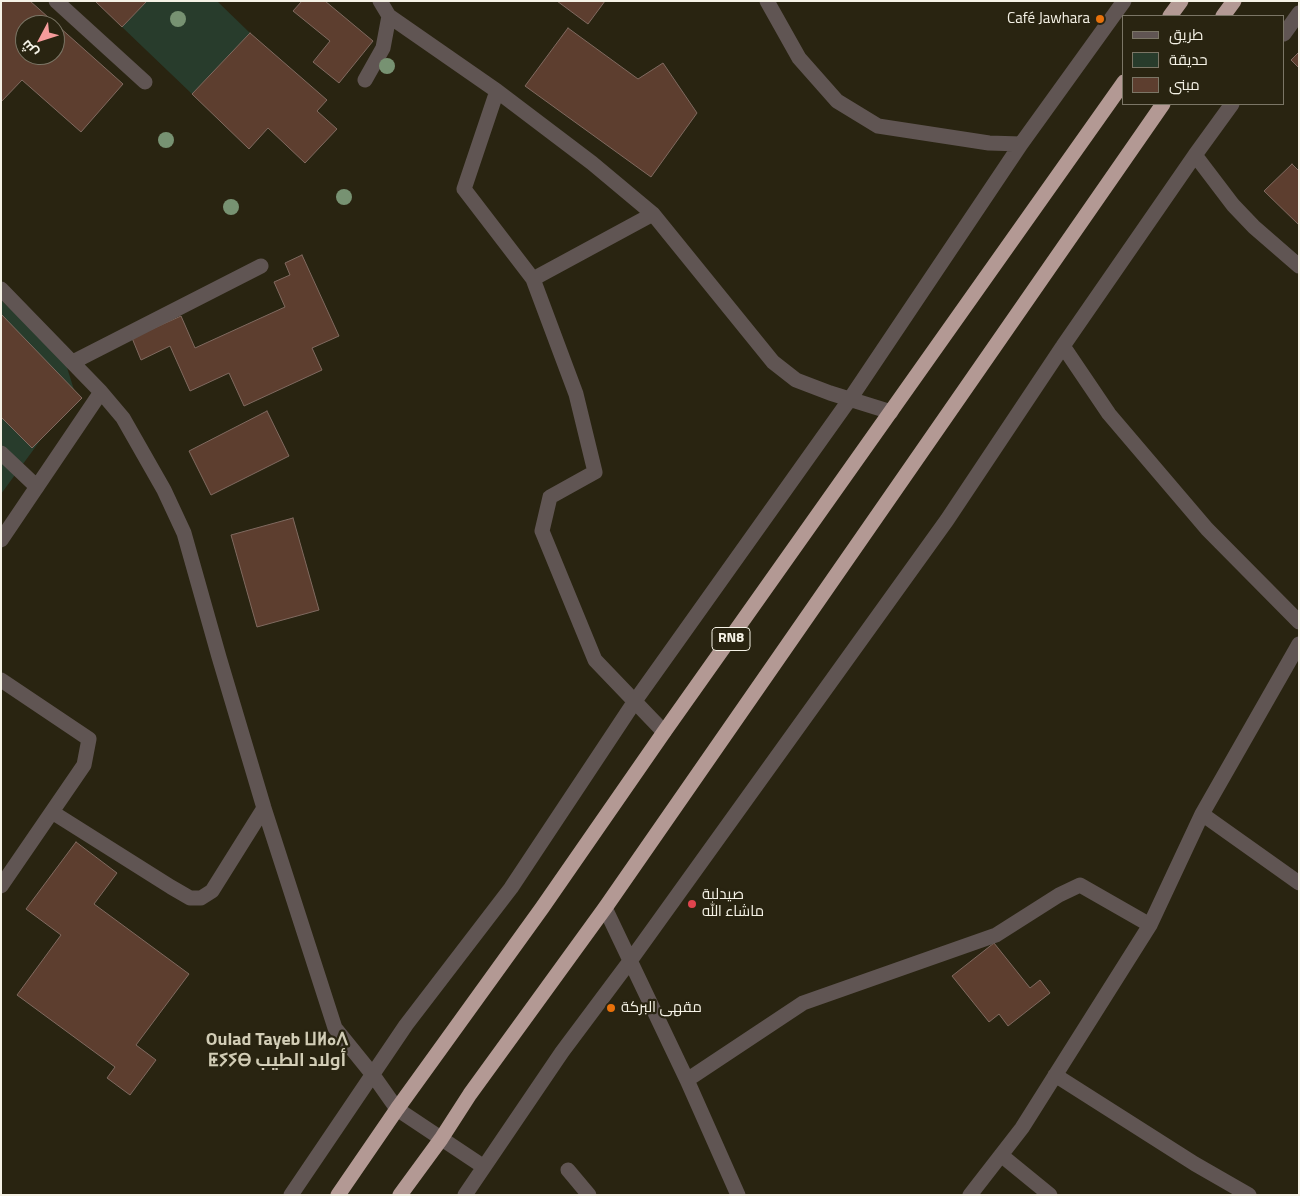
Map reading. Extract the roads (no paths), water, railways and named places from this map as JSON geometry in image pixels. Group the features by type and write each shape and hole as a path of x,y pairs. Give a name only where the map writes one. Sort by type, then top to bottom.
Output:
{"highway":[{"path":"1171,15 1181,1"},
{"path":"1224,15 1234,1"},
{"name":"RN8","path":"338,1195 397,1108 536,916 1122,85"},
{"path":"400,1195 441,1139 470,1094 605,908 1161,105"}],"street":[{"path":"56,1 145,82"},
{"path":"380,1 389,16 497,91 592,163 652,214 773,362 796,380 891,412"},
{"path":"767,1 799,58 837,101 878,126 989,143 1021,144"},
{"path":"291,1195 406,1025 511,888 635,701 850,399 1021,144 1124,1"},
{"path":"1285,33 1299,13"},
{"path":"365,80 383,48 389,16"},
{"path":"497,91 464,189 533,279 576,394 595,472 550,497 542,531 595,660 664,732"},
{"path":"465,1195 562,1052 630,961 947,520 1063,346 1231,105"},
{"path":"1195,155 1244,216 1299,266"},
{"path":"533,279 652,214"},
{"path":"73,362 261,266"},
{"path":"1,289 73,362 123,418 164,490 184,533 218,657 264,808 335,1028 397,1108 484,1168"},
{"path":"1063,346 1109,414 1195,515 1299,622"},
{"path":"1,540 101,392"},
{"path":"1,453 37,487"},
{"path":"970,1195 1022,1128 1150,925 1202,814 1299,644"},
{"path":"1,680 89,739 84,765 1,886"},
{"path":"52,812 170,887 190,898 201,898 212,891 264,808"},
{"path":"1202,814 1299,883"},
{"path":"686,1080 803,1003 996,935 1080,884 1150,925"},
{"path":"605,908 686,1080 732,1191"},
{"path":"1055,1075 1195,1164 1249,1195"},
{"path":"1001,1155 1050,1195"},
{"path":"568,1170 589,1195"}],"place":[{"name":"Café Jawhara","path":"1100,19"},
{"name":"صيدلية ماشاء الله","path":"692,904"},
{"name":"مقهى البركة","path":"611,1008"}],"district":[{"name":"Oulad Tayeb ⵡⵍⴰⴷ ⵟⵢⵢⴱ أولاد الطيب","path":"277,1051"}]}
